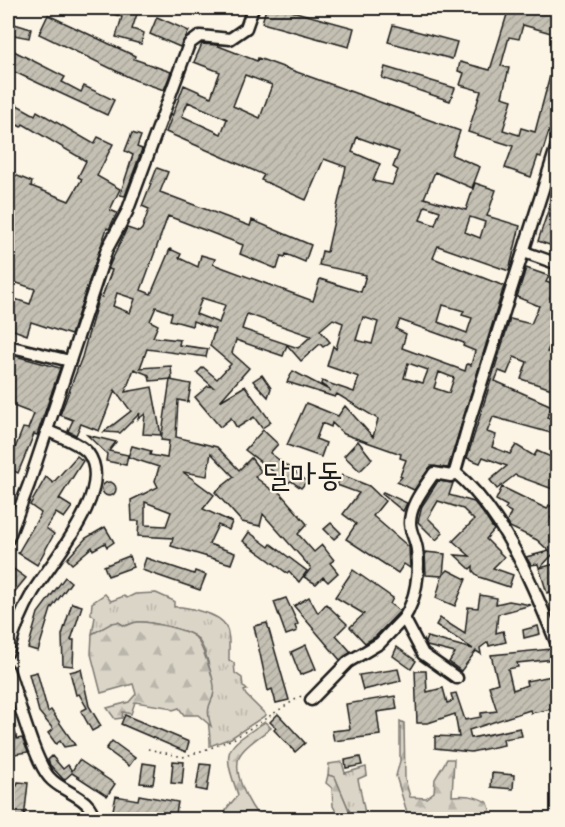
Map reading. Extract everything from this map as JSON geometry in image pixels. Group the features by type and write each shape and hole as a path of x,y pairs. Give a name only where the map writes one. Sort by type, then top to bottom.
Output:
{"street":[{"path":"8,539 48,431 107,249 127,212 189,44 200,36 230,39 246,28 253,8"},
{"path":"309,696 348,662 380,643 404,618 414,600 417,550 410,521 412,511 434,473 451,476 456,472 470,419 558,142"},
{"path":"524,252 558,264"},
{"path":"8,346 70,362"},
{"path":"8,652 24,609 70,541 83,515 93,485 93,462 87,451 48,431"},
{"path":"456,472 471,486 499,520 507,542 539,600 558,648"},
{"path":"404,618 423,654 457,678"},
{"path":"8,670 39,760 48,777 89,806 94,819"}],"path":[{"path":"148,749 183,757 216,747 309,696"}],"green space":[{"path":"156,593 174,601 174,607 185,607 203,612 224,623 228,635 229,660 234,663 235,673 242,678 243,686 247,690 244,691 246,695 266,715 231,738 210,746 208,707 213,697 212,682 207,659 197,638 178,629 143,622 125,626 118,622 92,634 95,617 91,614 92,603 105,594 111,601 135,594"},
{"path":"118,622 125,626 135,622 159,625 186,632 196,638 207,661 214,686 208,712 211,726 198,715 184,715 179,708 173,710 135,702 131,714 123,712 122,718 115,719 107,708 129,702 136,694 133,684 101,693 91,654 92,634"},
{"path":"400,721 404,723 405,779 410,797 426,798 434,792 435,779 447,759 454,759 452,796 470,796 488,803 493,819 409,819 396,776 400,761"},
{"path":"265,722 271,728 242,752 238,767 242,787 262,819 223,819 227,808 238,795 228,759 230,751 241,738"},
{"path":"342,762 345,773 366,767 367,775 358,779 366,818 351,815 335,777 328,775 329,764"},
{"path":"328,775 335,777 351,815 368,819 340,819 333,806 332,788 326,783"}],"building":[{"path":"98,8 139,8 132,29 144,33 141,44 116,37 122,17"},
{"path":"266,8 281,8 354,28 349,47 262,23"},
{"path":"509,8 543,8 558,12 558,35 523,25 519,39 509,37 501,66 509,68 502,97 512,100 503,130 519,135 521,128 535,132 555,57 558,57 558,112 552,132 549,131 541,157 538,156 531,177 505,168 513,146 468,132 481,91 460,85 464,73 458,71 460,62 490,70"},
{"path":"48,15 135,56 134,59 171,72 164,90 135,80 39,34"},
{"path":"157,17 189,31 180,47 150,34"},
{"path":"8,22 31,29 29,38 8,34"},
{"path":"393,25 457,42 452,59 388,42"},
{"path":"202,44 216,45 460,131 452,155 480,167 472,188 435,172 424,198 466,210 475,183 496,190 487,216 520,226 509,271 438,246 433,258 504,286 448,468 431,466 414,490 397,482 402,477 400,476 406,460 400,458 401,454 344,434 332,423 331,427 322,423 316,439 326,443 321,457 287,445 306,403 338,416 345,406 373,437 378,419 337,394 335,397 287,382 293,371 331,391 321,384 322,381 354,392 359,377 327,366 333,346 336,349 343,323 333,319 320,330 330,342 323,347 320,344 301,361 287,345 283,356 236,340 232,353 249,368 220,401 245,386 271,422 262,428 254,417 237,428 231,418 220,427 195,397 208,386 213,387 197,373 203,367 217,379 231,364 210,346 215,329 193,321 192,326 170,320 172,313 156,307 150,321 158,325 153,337 180,340 179,345 208,349 206,357 147,349 140,368 171,366 172,379 150,381 149,375 134,369 125,392 152,387 161,435 143,434 145,414 138,419 140,413 120,433 104,432 131,411 115,390 99,431 81,424 76,435 68,431 73,420 60,415 82,357 99,296 102,297 112,270 108,269 127,228 139,232 142,229 149,209 142,206 157,168 168,172 160,192 250,226 252,220 311,245 305,262 286,254 285,257 281,256 277,269 240,254 243,245 168,216 141,290 151,294 170,249 181,254 179,258 198,267 201,255 215,259 213,264 313,301 320,279 361,292 366,275 319,265 322,251 327,252 346,167 324,159 306,200 261,180 264,175 166,132 184,85 211,97 220,72 194,62","holes":["245,75 272,85 260,118 233,106","188,102 227,119 221,134 182,116","357,137 399,152 393,167 398,170 392,185 373,181 380,164 352,152","425,206 440,211 435,225 420,220","470,217 485,222 480,238 465,232","117,293 135,299 130,313 113,306","202,298 225,305 219,323 196,314","443,305 464,311 462,315 472,318 467,333 438,322","247,314 311,336 298,348 242,329","363,317 378,322 372,344 356,340","400,320 464,343 463,346 475,351 471,365 467,364 465,371 402,348 406,334 396,329","408,363 428,370 423,383 404,378","439,372 454,378 449,393 434,388"]},
{"path":"8,48 65,77 62,82 81,92 84,86 114,100 107,115 8,69"},
{"path":"385,67 455,88 450,101 382,78"},
{"path":"8,100 35,115 37,111 94,144 98,137 113,144 97,176 120,189 110,210 117,213 109,229 107,228 71,335 31,322 27,335 8,328 9,297 30,304 35,289 8,280 8,172 32,182 31,186 69,201 82,179 78,177 86,161 23,124 21,127 8,120"},
{"path":"132,133 141,136 137,147 142,149 125,196 120,195 133,155 125,151"},
{"path":"556,187 558,187 558,248 538,241"},
{"path":"526,268 549,276 546,282 555,285 550,298 558,301 558,334 555,333 547,352 558,355 558,382 555,390 521,379 527,362 514,357 507,374 499,371 495,381 552,406 547,417 558,421 558,435 493,417 487,432 496,435 492,447 510,454 516,445 534,456 537,451 551,457 558,442 558,491 515,475 497,489 490,480 507,466 483,457 480,463 467,458 510,319 531,324 539,306 517,297"},
{"path":"8,354 60,368 37,435 34,434 18,473 8,468 8,454 12,456 23,428 28,429 34,414 8,404 10,376 8,375"},
{"path":"262,375 271,388 268,397 253,381"},
{"path":"170,380 191,384 188,402 178,400 176,437 217,447 239,470 251,458 261,471 255,477 272,490 275,487 307,524 298,534 314,552 322,545 334,560 330,563 338,573 328,582 323,577 316,584 304,577 311,568 263,514 260,526 242,522 215,492 234,477 211,453 207,476 183,472 214,495 203,509 232,522 229,530 218,525 209,544 235,553 231,564 171,546 173,538 138,536 139,521 132,521 131,500 158,487 155,481 159,467 128,457 132,446 151,451 150,455 167,458 169,441 161,440","holes":["145,502 171,512 166,526 145,525"]},
{"path":"263,430 278,444 270,453 307,481 301,488 291,481 288,483 245,450"},
{"path":"87,435 116,442 109,451 128,455 126,465 106,461 107,454"},
{"path":"358,441 372,459 360,471 344,456"},
{"path":"77,456 83,461 59,499 72,507 64,518 56,513 46,528 54,534 37,565 18,553 41,513 30,505 46,477 53,483"},
{"path":"342,475 369,486 385,501 373,516 409,547 410,568 404,564 398,573 346,539 356,524 343,514 359,493 337,485"},
{"path":"438,481 453,483 449,495 474,502 483,513 494,530 486,539 504,557 493,568 513,575 509,587 479,577 473,571 473,566 470,569 455,555 470,556 453,541 474,520 463,509 438,501 428,518 443,533 436,540 418,522 422,506"},
{"path":"106,482 112,482 116,489 112,496 106,496 102,492 102,486"},
{"path":"502,487 547,509 549,505 557,510 551,518 558,521 558,549 540,568 558,563 558,615 549,592 547,593 538,564 531,565 526,557 549,551 537,540 510,527 507,522 511,512 505,509 507,506 496,500"},
{"path":"383,492 407,503 403,511 382,494"},
{"path":"331,523 341,533 334,539 324,529"},
{"path":"105,527 114,542 107,547 105,543 93,550 92,547 72,564 67,559 86,538"},
{"path":"249,532 269,547 271,544 307,571 299,582 289,571 287,573 243,541"},
{"path":"425,552 445,554 443,575 448,570 466,579 455,606 436,598 442,576 426,575"},
{"path":"129,556 133,567 108,576 104,566"},
{"path":"146,558 194,574 195,571 206,575 200,590 142,570"},
{"path":"8,565 26,578 8,600"},
{"path":"353,570 393,598 390,604 400,611 375,637 365,643 350,627 364,614 335,597"},
{"path":"65,577 71,582 51,609 38,651 28,648 38,613"},
{"path":"480,595 497,598 496,604 509,601 531,605 498,614 496,633 503,631 506,642 489,646 488,642 480,648 481,654 476,651 461,671 449,662 455,653 427,646 425,642 427,637 473,649 436,625 440,618 465,634 468,607 478,608"},
{"path":"309,597 318,613 326,604 347,624 336,635 351,652 340,660 294,606"},
{"path":"286,598 298,624 295,626 297,631 286,635 274,602"},
{"path":"72,603 82,606 71,640 74,640 73,666 63,665 62,635"},
{"path":"267,623 289,700 276,703 272,689 268,691 254,626"},
{"path":"538,626 540,634 524,638 523,630"},
{"path":"306,645 316,669 300,675 291,652"},
{"path":"397,647 416,661 411,669 393,656"},
{"path":"551,649 555,659 517,663 518,667 508,669 513,690 527,685 526,681 557,675 558,708 531,713 530,710 469,730 471,738 520,728 522,736 503,739 504,745 471,752 435,748 435,736 459,737 455,714 428,723 417,723 415,671 426,671 427,692 443,688 447,703 453,701 451,694 456,693 465,720 481,717 481,713 497,711 489,686 498,683 491,655"},
{"path":"81,669 89,706 101,726 92,731 81,711 87,708 79,694 76,695 70,672"},
{"path":"398,669 401,681 363,690 359,675"},
{"path":"37,672 48,712 51,710 75,745 64,747 60,741 56,744 48,733 53,729 39,712 29,674"},
{"path":"395,696 397,709 377,712 380,735 334,741 332,731 350,729 346,704"},
{"path":"8,713 10,713 17,739 22,738 28,752 8,755"},
{"path":"278,714 305,743 295,752 274,730 276,728 270,722"},
{"path":"125,715 189,742 186,752 121,724"},
{"path":"112,741 135,758 129,766 106,749"},
{"path":"52,756 63,769 68,765 72,771 79,760 115,784 107,796 72,773 64,780 50,765 48,760"},
{"path":"360,757 362,765 346,768 345,760"},
{"path":"173,761 184,762 182,784 171,783"},
{"path":"143,763 156,765 153,784 140,783"},
{"path":"200,764 211,765 207,791 196,789"},
{"path":"492,773 514,775 513,789 491,787"},
{"path":"18,782 28,783 24,819 8,819 8,785 17,786"},
{"path":"139,795 178,802 175,819 111,819 116,796 138,800"}],"district":[{"name":"달마동","path":"303,474"}]}
